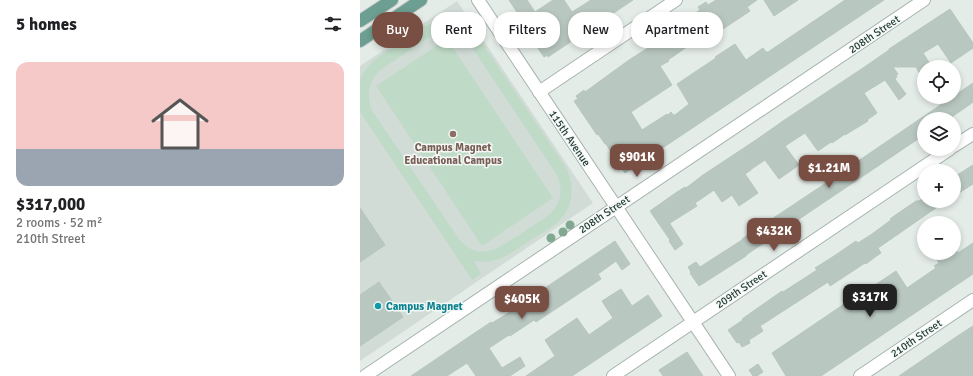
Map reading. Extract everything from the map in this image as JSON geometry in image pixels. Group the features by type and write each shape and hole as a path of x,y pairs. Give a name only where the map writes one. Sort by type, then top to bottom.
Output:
{"main road":[{"path":"360,21 392,0"},
{"path":"360,41 421,0"}],"street":[{"name":"115th Avenue","path":"478,0 729,376"},
{"path":"539,92 676,0"},
{"name":"208th Street","path":"365,376 924,0"},
{"path":"961,142 973,134"},
{"name":"209th Street","path":"612,376 940,156"},
{"name":"210th Street","path":"860,376 973,300"}],"shaded area":[{"name":"Campus Magnet Educational Campus","path":"457,1 464,12 441,12"},
{"name":"Campus Magnet Educational Campus","path":"431,18 431,48 486,48 486,44 593,203 360,361 360,66 387,48 423,48 423,24"}],"green space":[{"path":"431,24 431,36 423,41 423,27"},
{"path":"392,48 413,48 379,71 372,80 370,86 369,101 373,112 459,239 466,246 481,252 495,249 510,241 551,213 558,202 561,190 555,172 472,48 486,48 565,166 572,187 572,194 568,208 560,220 549,229 510,254 497,260 482,262 474,261 481,274 472,280 360,112 360,80 369,65"},
{"path":"433,48 453,48 553,198 482,246 376,86"}],"building":[{"path":"509,0 527,0 535,12 517,12"},
{"path":"553,0 564,0 572,12 568,12 568,44 548,57 548,55 544,57 538,48 560,48 560,12 535,12"},
{"path":"591,0 633,0 615,12 572,12"},
{"path":"716,0 757,0 747,7 750,11 723,29 723,12 697,12 700,10 698,7 706,2 708,5"},
{"path":"764,0 798,0 774,16"},
{"path":"845,0 884,0 625,173 606,144 598,134 597,135 574,101 578,99 576,96 584,90 585,92 648,48 685,48 660,66 672,85 631,112 642,130 671,112 675,115 689,104 677,84 735,44 746,60 763,48 766,52 768,52"},
{"path":"950,9 973,43 973,48 955,60 949,60 938,44 923,53 928,60 917,60 917,69 916,67 893,67 898,74 896,75 897,77 895,79 906,94 899,100 885,80 864,93 877,113 867,120 868,121 818,151 805,133 785,146 799,165 779,179 765,160 750,170 745,174 758,193 739,206 732,195 722,202 714,190 695,203 697,206 670,223 683,244 675,250 650,211"},
{"path":"973,83 973,102 959,112 930,112 942,104 961,104 961,91"},
{"path":"917,121 917,140 746,256 699,286 690,273 691,272 688,267 696,262 700,267"},
{"path":"973,165 973,184 961,192 961,173"},
{"path":"916,201 917,208 936,208 924,216 917,216 917,221 878,248 881,253 866,264 865,263 830,286 828,282 760,326 763,331 749,340 750,343 742,347 739,342 737,343 728,330 782,291 783,292 817,270 815,268 856,241 858,243 872,234 891,220 890,219"},
{"path":"360,208 385,245 360,262"},
{"path":"615,241 630,264 622,270 616,261 598,274 601,279 536,322 534,320 489,348 502,368 520,357 525,366 510,376 476,376 467,363 447,376 411,376 491,322 492,323 523,304"},
{"path":"973,243 973,274 821,376 786,376 772,353 856,296 868,314 886,302 875,285 896,271 907,288 936,268 934,266 939,263 937,260 961,260 961,251"},
{"name":"Campus Magnet","path":"379,282 403,317 360,346 360,295"},
{"path":"621,289 632,306 648,295 662,316 572,376 526,376 555,356 545,340 577,318 589,335 613,318 602,301"},
{"path":"973,326 973,376 899,376 956,337"},
{"path":"687,352 703,376 663,376 659,370"},
{"path":"758,364 763,372 757,376 753,376 749,370"}],"place":[{"name":"Campus Magnet Educational Campus","path":"453,134"},
{"name":"Campus Magnet","path":"378,306"}]}
